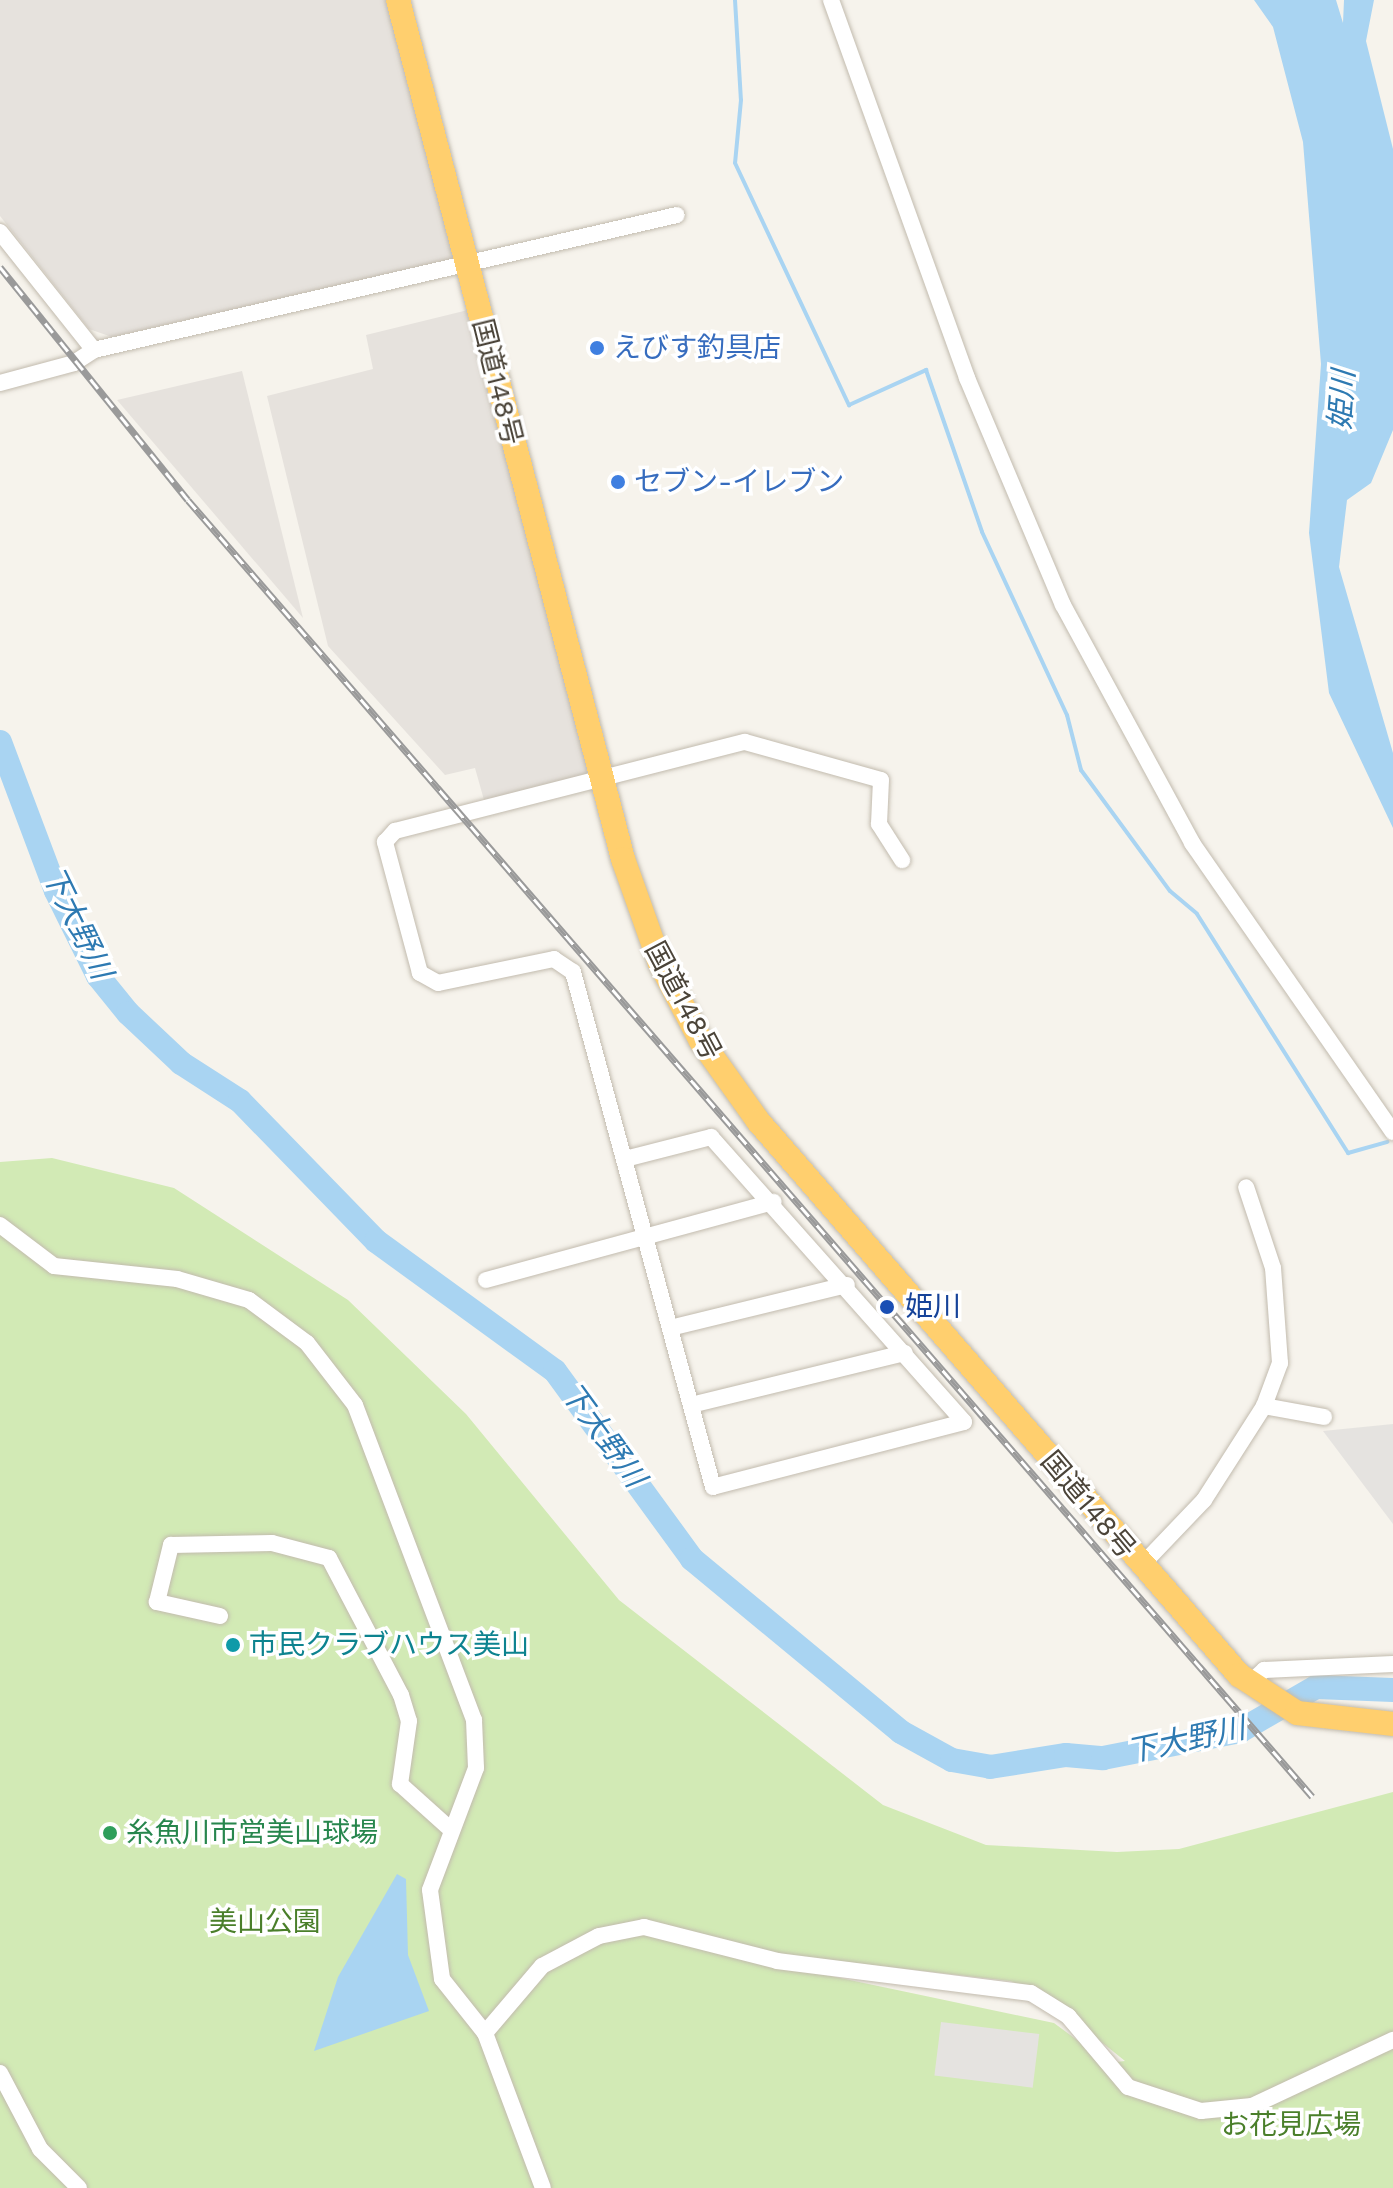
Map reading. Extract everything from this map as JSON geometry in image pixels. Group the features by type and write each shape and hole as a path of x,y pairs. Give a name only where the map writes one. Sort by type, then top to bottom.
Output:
{"highway":[{"name":"国道148号","path":"398,0 601,780 660,963 728,1082 1140,1567 1249,1684 1273,1702 1297,1713 1393,1724"}],"street":[{"path":"831,0 967,378 1063,605 1192,843 1393,1132"},
{"path":"0,383 74,363 94,350 677,215"},
{"path":"0,232 94,350"},
{"path":"625,1159 711,1137 774,1202 964,1422 713,1487 573,972 554,959 438,983 420,973 386,859 385,842 395,831 745,742 789,751 881,780 879,824 902,860"},
{"path":"1140,1567 1204,1500 1264,1406 1280,1363 1276,1284 1246,1187"},
{"path":"486,1280 774,1202"},
{"path":"0,1225 54,1266 177,1279 249,1300 307,1343 340,1382 397,1505 474,1720 476,1768 448,1827 430,1890 435,1941 442,1979 485,2033 536,2186"},
{"path":"670,1328 847,1285"},
{"path":"691,1405 905,1353"},
{"path":"1264,1406 1324,1417"},
{"path":"220,1616 157,1602 171,1545 282,1544 329,1558 401,1695 409,1721 400,1784 448,1827"},
{"path":"1249,1684 1264,1670 1393,1664"},
{"path":"485,2033 542,1966 599,1936 644,1927 777,1961 1031,1993 1068,2016 1128,2087 1201,2111 1252,2106 1393,2040"},
{"path":"0,2073 40,2149 79,2188"}],"shaded area":[{"path":"0,0 387,0 461,258 112,337 89,329 0,216"},
{"path":"468,310 590,776 484,800 475,768 445,775 328,646 267,396 373,369 366,335"},
{"path":"242,371 303,618 117,400"},
{"path":"1393,1424 1393,1524 1323,1431"},
{"path":"941,2022 1039,2034 1033,2088 934,2076"}],"green space":[{"name":"美山公園","path":"52,1158 174,1188 348,1300 466,1414 619,1600 883,1805 986,1845 1117,1852 1179,1849 1393,1792 1393,2188 0,2188 0,1162","holes":["768,1953 1010,1981 1037,1990 1125,2061 1108,2063 1054,2023 788,1967"]}],"water":[{"path":"1254,0 1336,0 1343,23 1344,0 1374,0 1366,41 1393,149 1393,430 1371,483 1347,500 1339,567 1393,753 1393,828 1329,693 1309,533 1321,364 1303,142 1273,27"},
{"path":"397,1874 406,1879 408,1955 429,2011 314,2051 338,1977"}],"waterway":[{"path":"735,0 741,100 735,163 849,405 926,370 982,532 1067,715 1081,770 1170,891 1197,914 1348,1153 1387,1142"},
{"name":"下大野川","path":"0,742 56,891 98,976 128,1013 181,1063 240,1101 376,1241 555,1371 692,1559 901,1732 952,1760 990,1767 1066,1755 1103,1758 1240,1731 1316,1687 1393,1690"}],"railway":[{"path":"0,267 188,500 1312,1796"}],"place":[{"name":"えびす釣具店","path":"597,348"},
{"name":"セブン-イレブン","path":"618,482"},
{"name":"姫川","path":"887,1307"},
{"name":"市民クラブハウス美山","path":"233,1645"},
{"name":"糸魚川市営美山球場","path":"110,1833"}],"park label":[{"name":"お花見広場","path":"1291,2125"}]}
